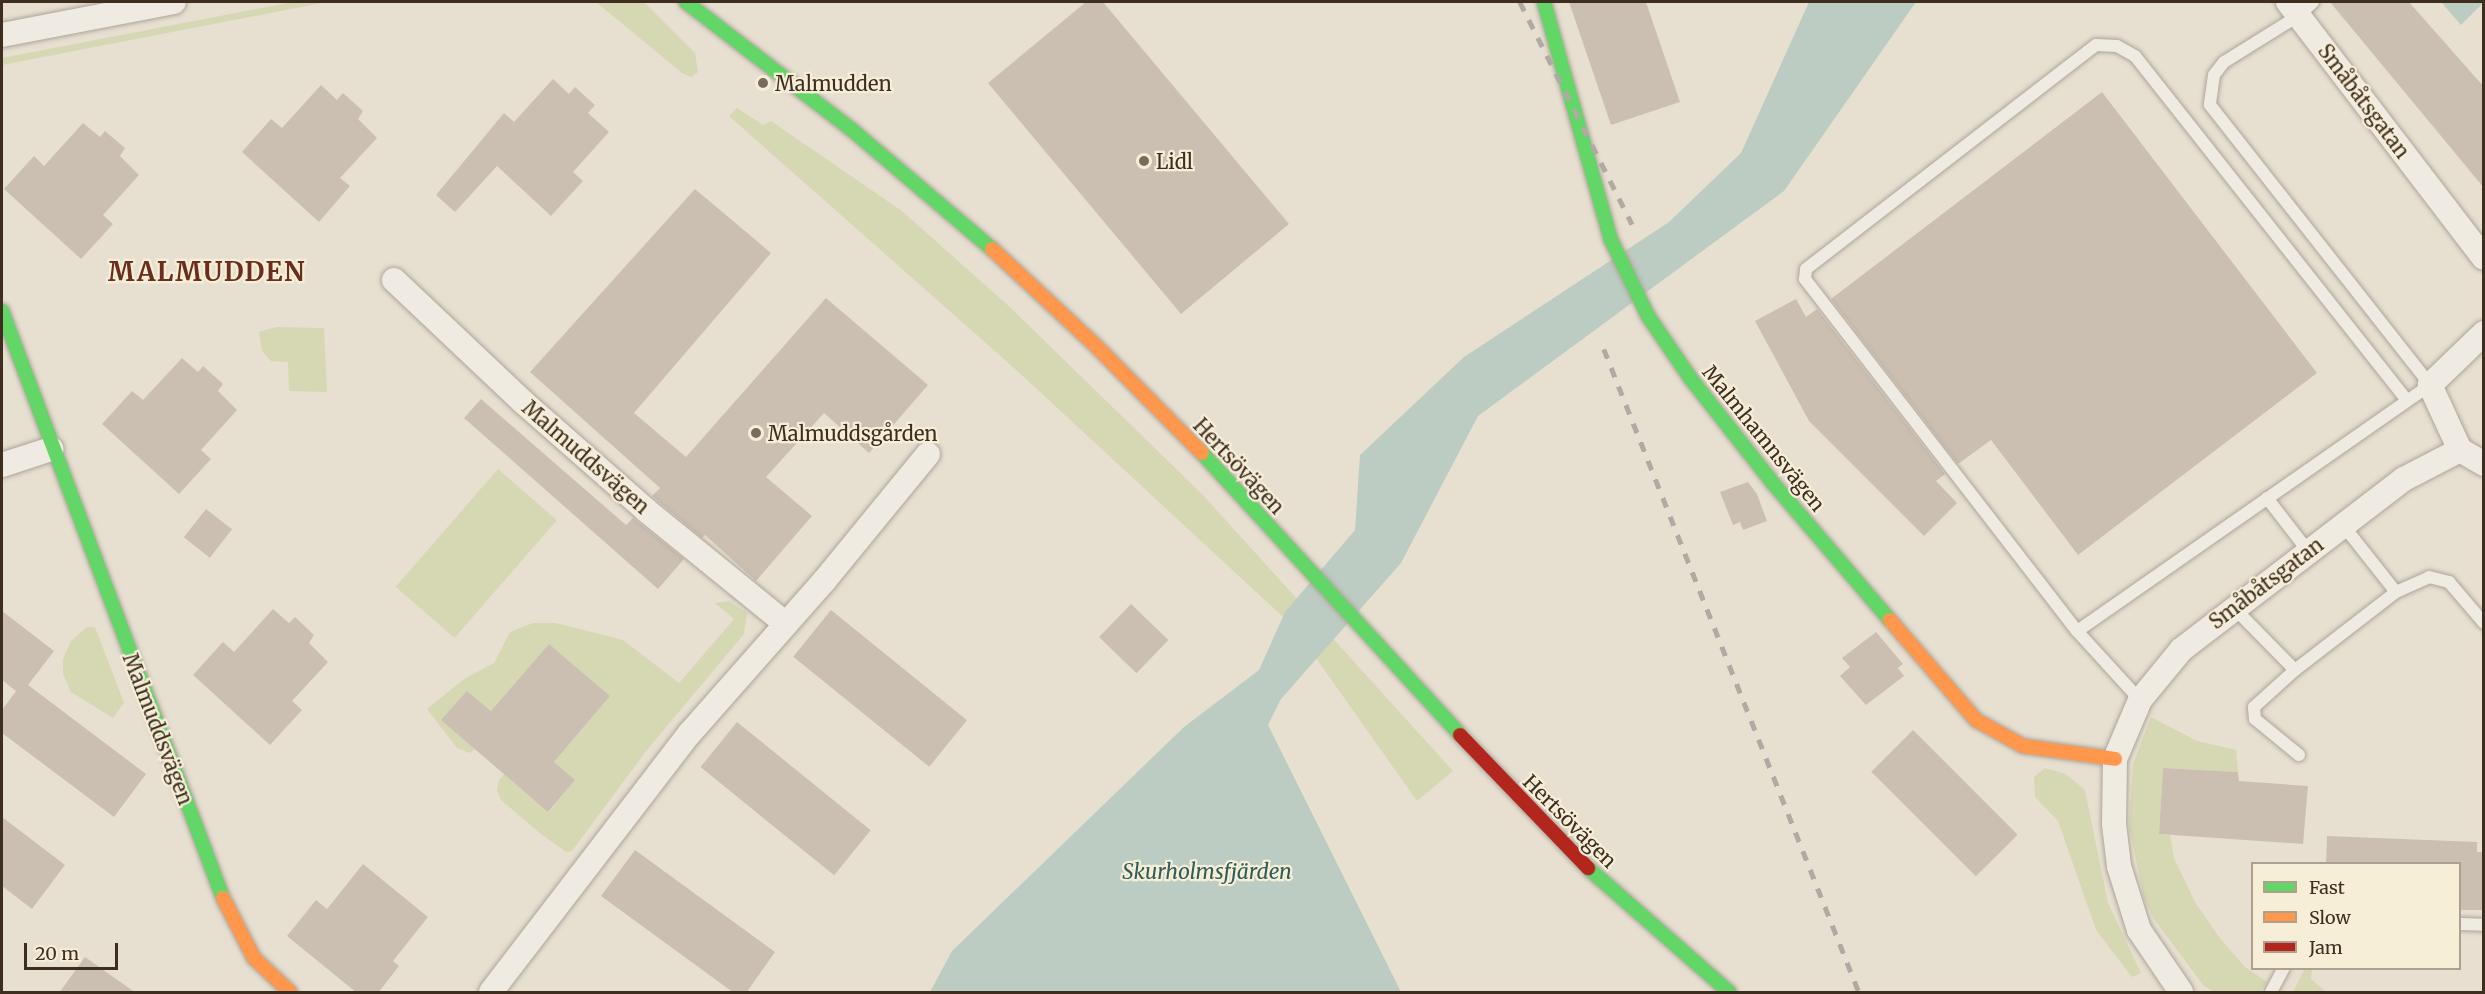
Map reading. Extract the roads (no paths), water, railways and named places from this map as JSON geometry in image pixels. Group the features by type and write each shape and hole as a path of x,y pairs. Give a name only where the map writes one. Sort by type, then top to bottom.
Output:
{"street":[{"path":"2,35 174,2"},
{"name":"Hertsövägen","path":"686,2 851,129 988,246 1148,398 1540,820 1598,878 1730,993"},
{"name":"Malmhamnsvägen","path":"1544,2 1611,240 1648,316 1691,379 1773,483 1976,720 2023,746 2115,759"},
{"name":"Småbåtsgatan","path":"2300,6 2484,258"},
{"name":"Malmuddsvägen","path":"394,280 638,503 786,624"},
{"name":"Malmuddsvägen","path":"2,311 51,449 229,915 254,958 290,993"},
{"path":"2484,333 2430,385 2460,450 2484,464"},
{"path":"2,465 51,449"},
{"name":"Småbåtsgatan","path":"2115,759 2140,700 2181,650 2232,607 2404,479 2460,450"},
{"path":"491,993 690,733 786,624 927,454"},
{"path":"2115,759 2114,824 2126,899 2139,930 2181,993"}],"lane":[{"path":"2077,631 2430,385 2210,105 2214,75 2224,62 2300,6"},
{"path":"2140,700 2077,631 1805,279 1806,269 2096,45 2117,46 2134,56 2407,401"},
{"path":"2267,498 2308,551"},
{"path":"2343,525 2396,592"},
{"path":"2299,755 2255,719 2254,707 2295,670 2396,592 2429,577 2449,582 2484,623"},
{"path":"2232,607 2295,670"},
{"path":"2461,924 2484,925"},
{"path":"2271,993 2283,970"}],"water":[{"name":"Skurholmsfjärden","path":"1809,2 1916,2 1784,191 1478,416 1401,563 1281,699 1268,725 1401,992 930,992 952,951 1184,727 1259,670 1285,612 1355,530 1360,455 1464,357 1669,222 1741,153"},
{"path":"2443,2 2484,2 2461,25 2442,3"}],"railway":[{"path":"1520,2 1632,224"},
{"path":"1604,349 1859,992"}],"place":[{"name":"Malmudden","path":"763,83"},
{"name":"Lidl","path":"1144,161"},
{"name":"Malmuddsgården","path":"756,433"}],"district":[{"name":"MALMUDDEN","path":"207,272"}]}
